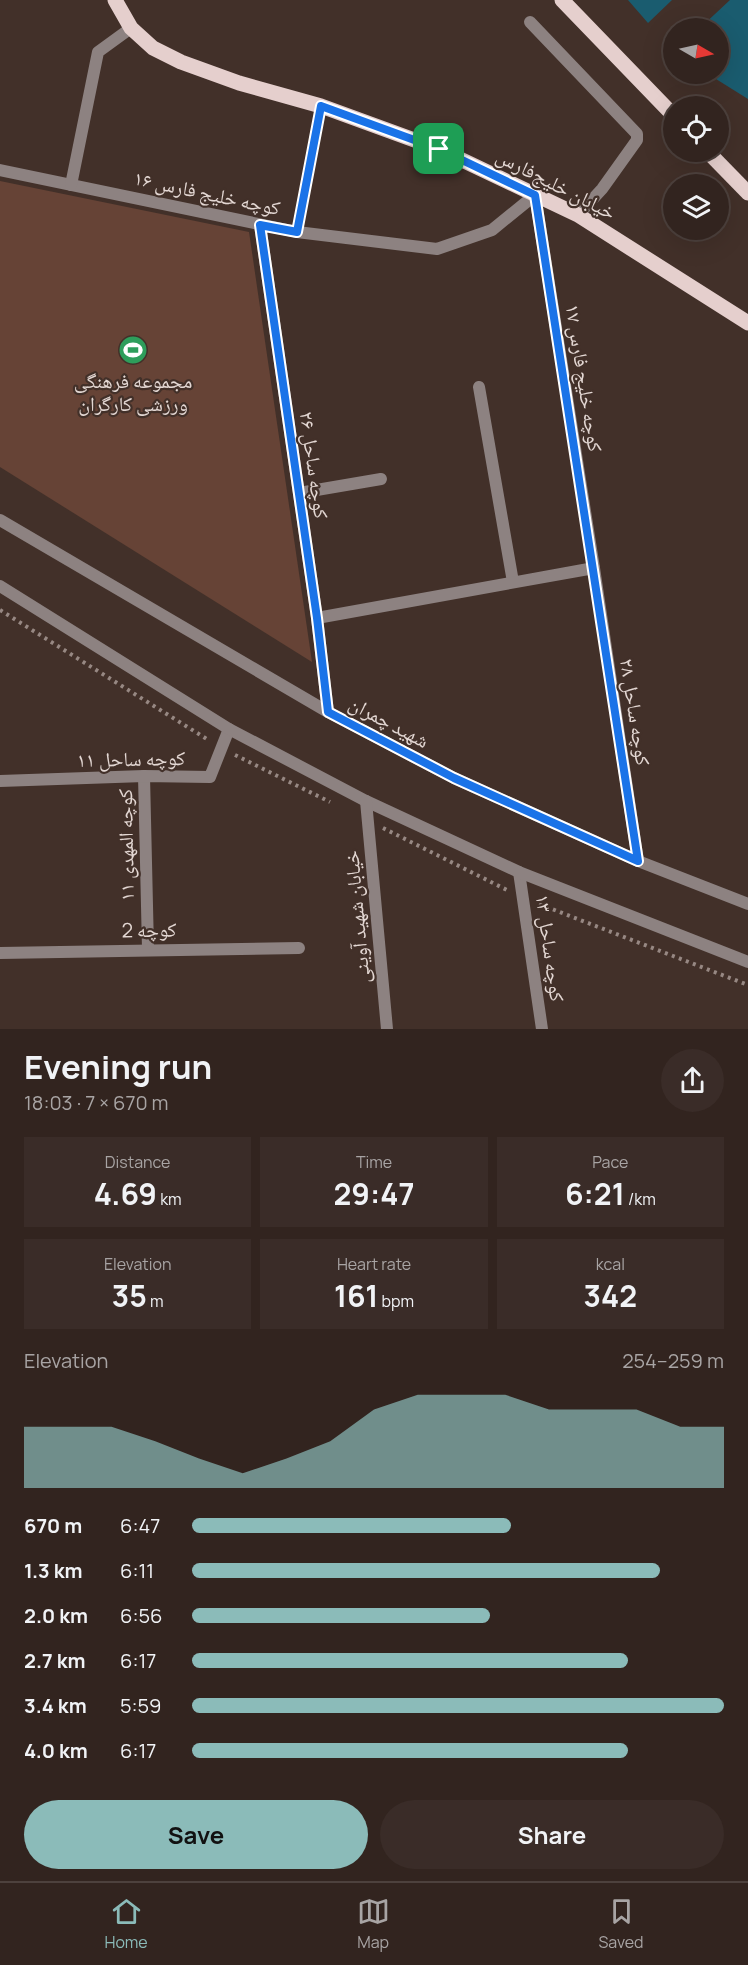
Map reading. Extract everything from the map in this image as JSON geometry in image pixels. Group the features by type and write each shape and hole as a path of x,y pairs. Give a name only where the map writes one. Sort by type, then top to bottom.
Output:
{"main road":[{"name":"خیابان خلیج‌فارس","path":"115,0 131,28 153,48 181,62 239,83 321,106 439,149 578,215 748,323"},
{"path":"562,0 663,105"},
{"path":"718,162 748,193"}],"street":[{"path":"530,22 637,134 637,140 614,173 578,215"},
{"path":"71,185 98,52 131,28"},
{"name":"کوچه خلیج فارس ۱۶","path":"0,170 297,232 437,249 492,230 535,195"},
{"name":"کوچه خلیج فارس ۱۷","path":"535,195 594,568"},
{"name":"کوچه ساحل ۲۶","path":"260,225 317,618 328,712"},
{"path":"479,387 513,582"},
{"path":"298,494 381,479"},
{"name":"شهید چمران","path":"0,520 328,712 454,778 638,861 748,904"},
{"path":"317,618 594,568"},
{"name":"کوچه ساحل ۲۸","path":"594,568 638,861"},
{"path":"0,586 229,729 366,801 519,872 748,962"},
{"name":"کوچه ساحل ۱۱","path":"0,781 144,776 210,777 229,729"},
{"name":"کوچه المهدی ۱۱","path":"144,776 148,949"},
{"name":"خیابان شهید آوینی","path":"366,801 387,1029"},
{"name":"کوچه ساحل ۱۳","path":"519,872 542,1029"},
{"name":"کوچه 2","path":"0,953 299,948"}],"path":[{"path":"297,232 321,106"}],"shaded area":[{"name":"مجموعه فرهنگی ورزشی کارگران","path":"0,181 249,232 312,662 0,467"}],"water":[{"path":"628,0 672,0 648,23"},
{"path":"730,0 748,0 748,99 724,84 729,84 729,18 711,18"}],"place":[{"name":"مجموعه فرهنگی ورزشی کارگران","path":"133,350"}],"route":[{"path":"321,106 439,149 535,195 638,861 454,778 328,712 317,618 260,225 297,232 321,106"}]}
